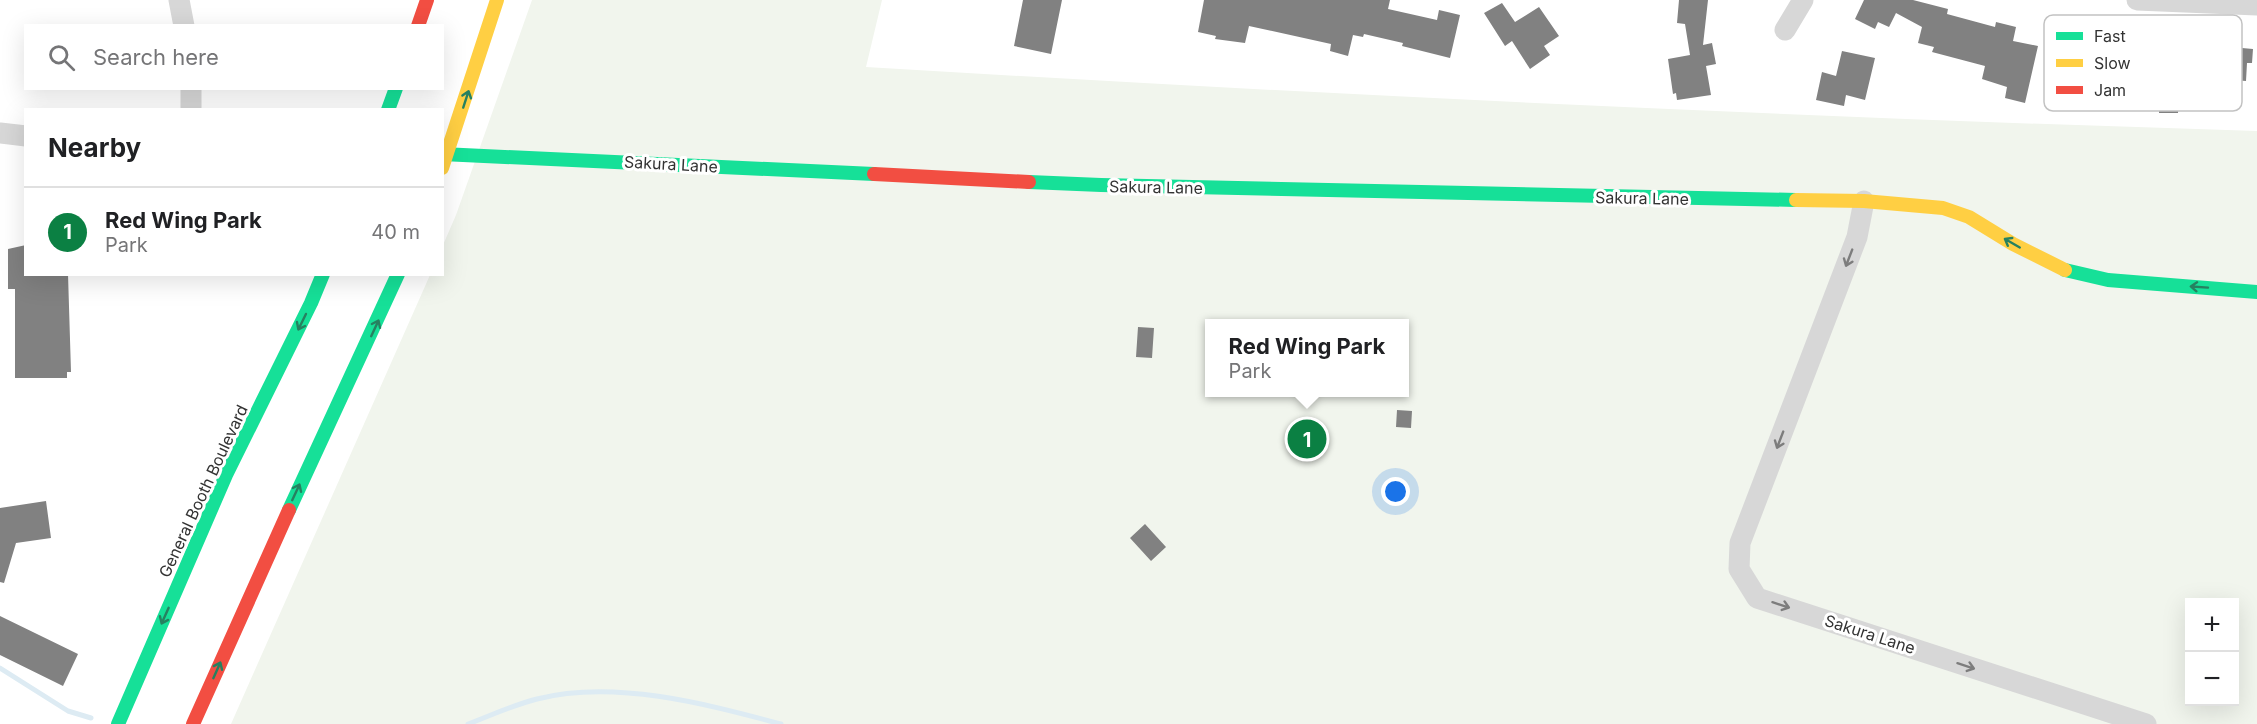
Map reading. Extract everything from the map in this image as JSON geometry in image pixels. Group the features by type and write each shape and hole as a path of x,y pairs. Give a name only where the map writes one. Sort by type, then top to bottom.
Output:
{"main road":[{"path":"419,24 427,0"},
{"path":"445,154 497,0"},
{"path":"389,108 395,90"},
{"name":"Sakura Lane","path":"445,154 1101,185 1766,201 1864,201 1943,208 1969,217 2013,244 2061,269 2073,272 2108,280 2257,292"},
{"name":"General Booth Boulevard","path":"118,724 226,475 322,276"},
{"path":"193,724 288,511 398,276"}],"street":[{"path":"179,0 184,24"},
{"path":"1785,30 1803,0"},
{"path":"2137,0 2257,5"},
{"path":"191,90 191,108"},
{"path":"0,133 24,136"},
{"name":"Sakura Lane","path":"1864,201 1857,237 1740,543 1739,569 1757,598 2146,724"}],"shaded area":[{"path":"532,0 882,0 866,67 1562,104 2257,131 2257,724 231,724 430,276 444,276 444,243 456,215"}],"building":[{"path":"1023,0 1062,0 1051,54 1014,46"},
{"path":"1204,0 1390,0 1388,9 1437,20 1439,10 1460,15 1450,58 1402,46 1403,43 1364,34 1363,37 1353,35 1348,56 1330,51 1331,44 1249,26 1245,43 1215,39 1216,36 1198,32"},
{"path":"1679,0 1708,0 1703,45 1712,43 1716,64 1706,66 1711,95 1677,100 1676,93 1673,94 1668,59 1690,55 1685,24 1677,23"},
{"path":"1864,0 1913,0 1948,9 1947,14 1995,27 1996,22 2016,27 2013,41 2038,46 2025,103 2005,98 2007,87 1982,79 1985,66 1932,52 1934,47 1918,43 1922,27 1896,13 1889,27 1878,22 1875,29 1855,19"},
{"path":"1502,3 1515,22 1539,7 1559,36 1544,46 1550,55 1530,69 1512,41 1505,46 1484,13"},
{"path":"2242,48 2253,49 2252,63 2247,63 2246,81 2242,81"},
{"path":"1842,51 1875,58 1865,100 1846,95 1844,106 1816,100 1822,72 1836,76"},
{"path":"2159,111 2178,111 2178,113 2159,113"},
{"path":"24,245 24,276 68,276 71,372 67,372 67,378 15,378 15,289 8,289 8,249"},
{"path":"1138,327 1154,328 1152,358 1136,357"},
{"path":"1397,410 1412,411 1411,428 1396,427"},
{"path":"46,501 51,538 16,543 4,583 0,582 0,508"},
{"path":"1145,524 1166,547 1151,561 1130,538"},
{"path":"0,616 78,654 63,686 0,655"}],"waterway":[{"path":"0,668 68,711 91,718"},
{"path":"468,724 537,699 597,692 660,696 781,724"}],"traffic: fast":[{"path":"389,108 395,90"},
{"path":"444,154 874,174"},
{"path":"1029,182 1796,200"},
{"path":"2065,270 2108,280 2257,292"},
{"path":"118,724 226,475 322,276"},
{"path":"289,510 397,276"}],"traffic: slow":[{"path":"444,162 497,0"},
{"path":"1796,200 1864,201 1943,208 1969,217 2013,244 2065,270"}],"traffic: jam":[{"path":"419,24 427,0"},
{"path":"874,174 1029,182"},
{"path":"193,724 289,510"}],"place":[{"name":"Red Wing Park","path":"1307,439"}]}
